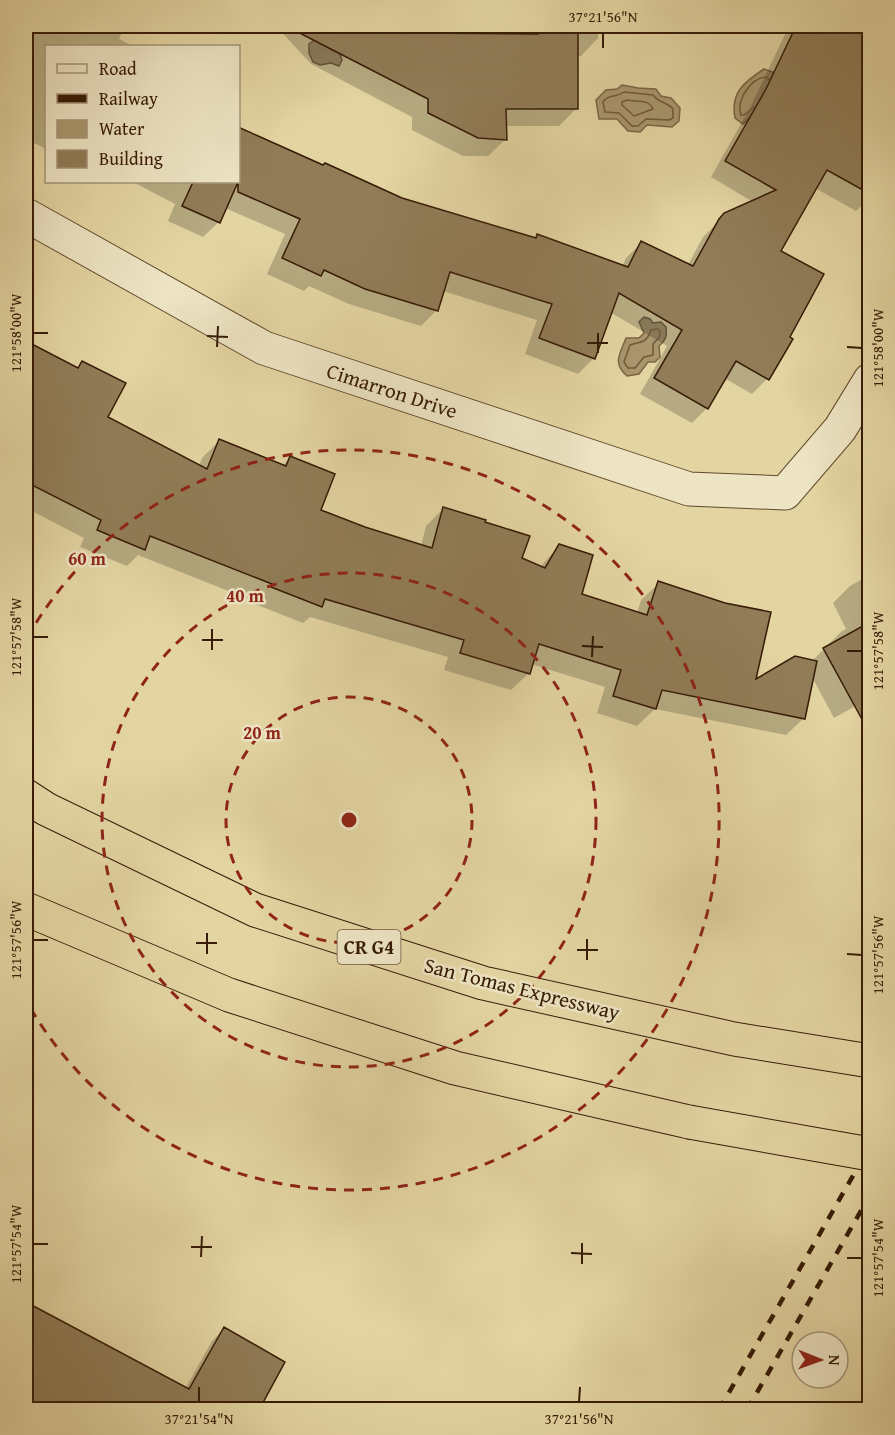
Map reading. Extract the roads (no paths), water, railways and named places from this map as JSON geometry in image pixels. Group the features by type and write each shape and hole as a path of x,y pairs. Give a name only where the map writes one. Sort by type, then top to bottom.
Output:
{"highway":[{"name":"San Tomas Expressway","path":"26,796 46,809 255,910 483,983 734,1039 870,1060"},
{"path":"26,909 229,995 455,1068 689,1122 870,1154"}],"street":[{"name":"Cimarron Drive","path":"26,215 264,348 689,489 785,492 840,429 870,380"}],"water":[{"path":"332,26 358,26 340,54 342,60 339,66 331,63 320,65 313,62 309,53 309,44"},
{"path":"764,69 775,73 754,114 743,124 735,118 737,95 750,79"},
{"path":"622,85 656,89 661,96 671,98 680,108 679,121 672,127 647,125 640,132 628,131 617,119 599,119 596,100 606,90 617,89"},
{"path":"644,317 653,323 661,322 666,327 666,338 659,346 660,357 655,362 648,362 639,374 627,376 620,367 620,354 626,338 639,338 644,333 639,322"}],"railway":[{"path":"719,1410 870,1146"},
{"path":"747,1410 870,1195"}]}
